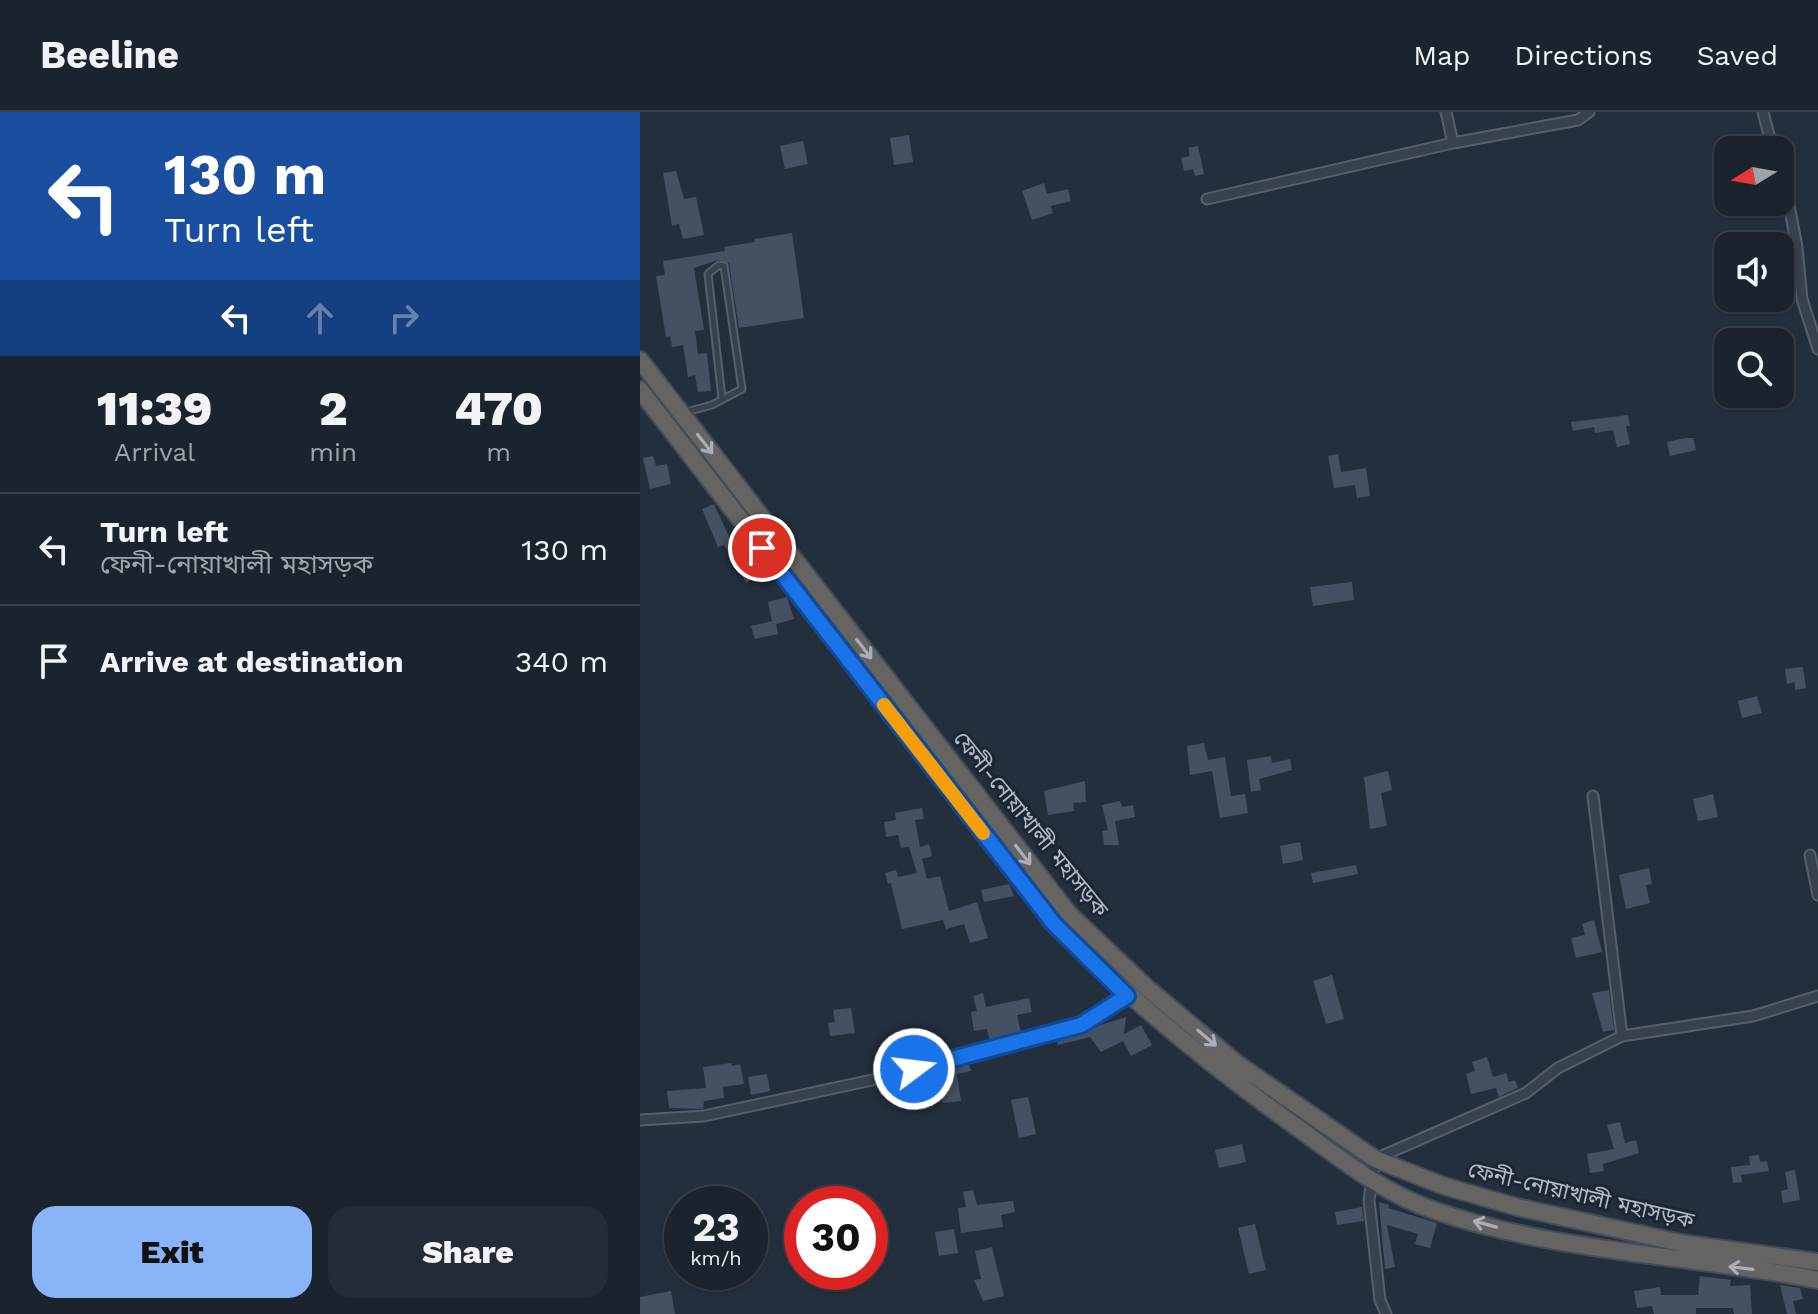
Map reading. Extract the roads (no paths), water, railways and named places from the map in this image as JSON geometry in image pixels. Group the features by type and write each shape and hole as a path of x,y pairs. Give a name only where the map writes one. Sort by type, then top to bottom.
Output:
{"highway":[{"name":"ফেনী-নোয়াখালী মহাসড়ক","path":"640,360 1069,914 1147,988 1236,1063 1375,1159 1444,1186 1517,1207 1681,1243 1818,1262"},
{"name":"ফেনী-নোয়াখালী মহাসড়ক","path":"640,390 1054,924 1127,996 1224,1075 1372,1181 1435,1211 1512,1231 1818,1280"}],"street":[{"path":"1446,112 1453,143"},
{"path":"1207,199 1453,143 1458,145 1578,120 1589,112"},
{"path":"1763,112 1769,136"},
{"path":"1791,216 1802,299 1818,349"},
{"path":"1593,796 1622,1036"},
{"path":"1810,855 1818,895"},
{"path":"640,1120 704,1116 886,1077 1081,1025 1127,996 1147,988"},
{"path":"1386,1314 1382,1308 1375,1262 1369,1200 1375,1159 1526,1093 1558,1068 1622,1036 1753,1016 1818,996"}],"lane":[{"path":"681,413 722,398 742,389 724,266 719,265 708,274 722,398"}]}
